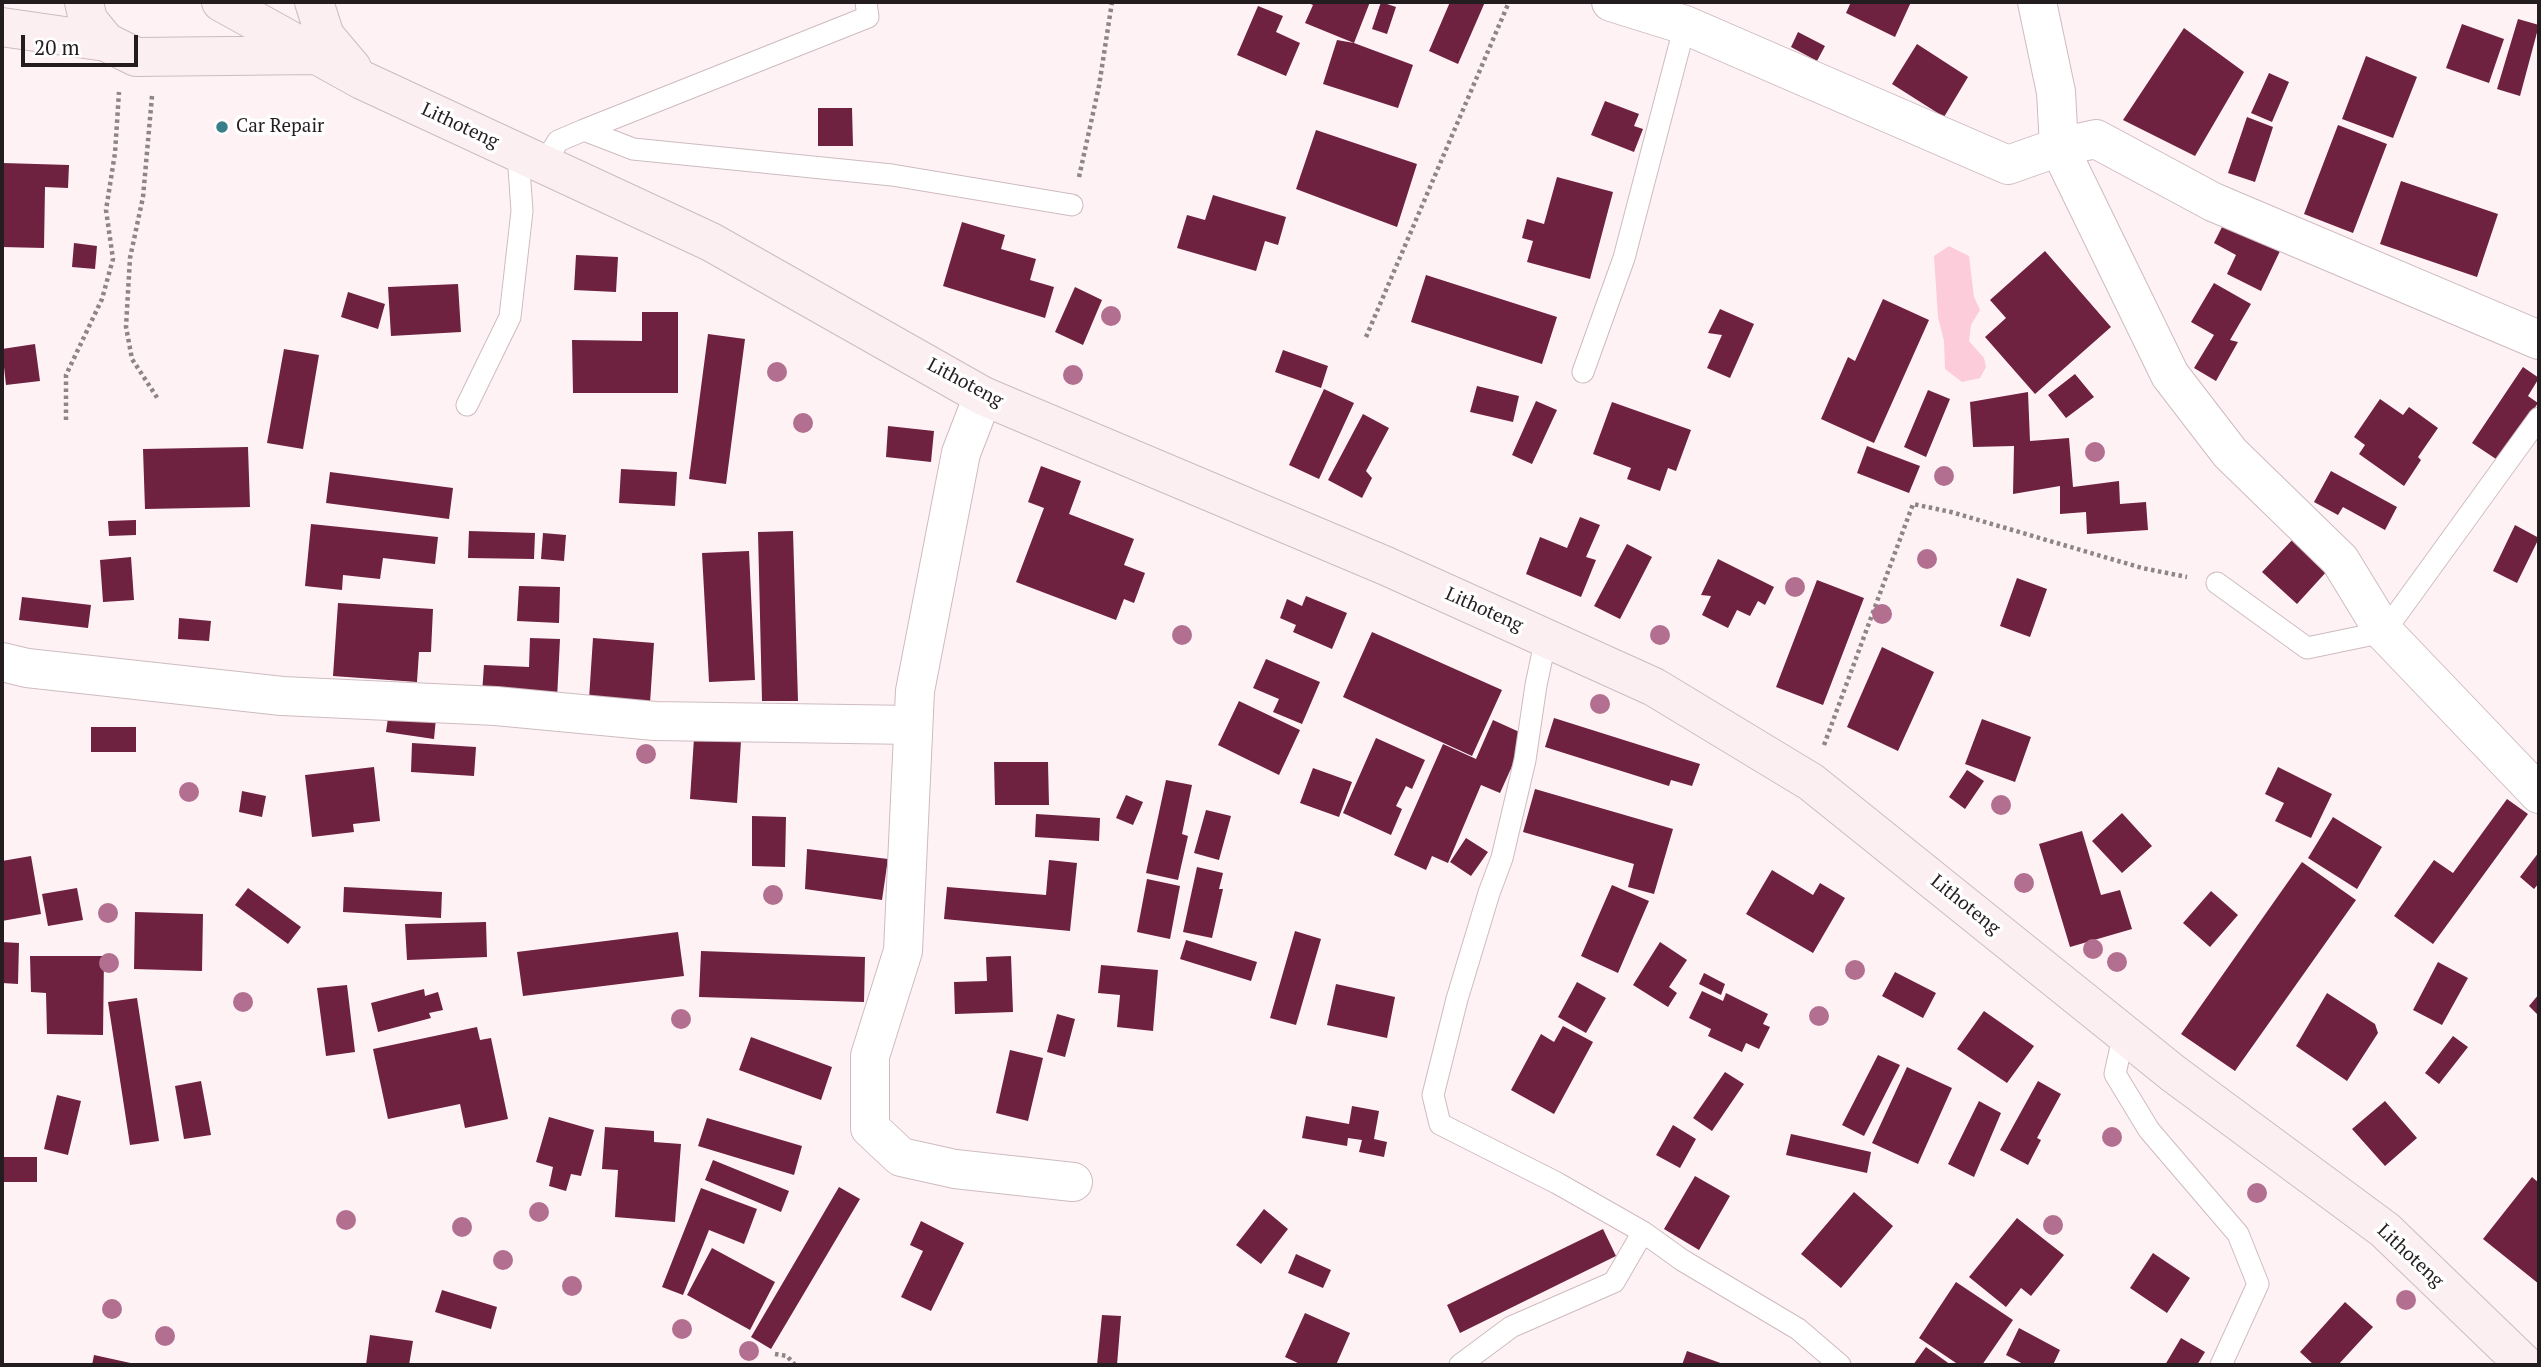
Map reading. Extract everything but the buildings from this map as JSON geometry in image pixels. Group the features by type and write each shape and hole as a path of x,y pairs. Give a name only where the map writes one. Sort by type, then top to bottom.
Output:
{"main road":[{"path":"84,2 88,20 138,51 203,37 221,2"},
{"name":"Lithoteng","path":"221,2 362,80 710,242 983,396 1386,566 1654,687 1811,782 2174,1074 2385,1230 2525,1365"},
{"path":"314,2 325,36 362,80"},
{"path":"2,27 138,51 318,55"}],"street":[{"path":"1611,2 1689,14 2008,165 2059,147 2096,139 2213,202 2539,340"},
{"path":"2037,2 2056,92 2059,147 2170,375 2230,453 2340,560 2384,632 2539,793"},
{"path":"983,396 961,453 915,691 903,951 870,1056 870,1128 901,1157 955,1170 1073,1182"},
{"path":"2,662 27,668 282,696 496,706 655,721 913,725"}],"lane":[{"path":"467,405 510,317 530,160 558,141 584,130 868,17 866,2"},
{"path":"1583,372 1625,258 1689,14"},
{"path":"584,130 633,149 892,175 1072,205"},
{"path":"2217,583 2306,648 2384,632 2539,418"},
{"path":"1546,638 1525,760 1502,858 1457,999 1433,1095 1440,1124 1557,1183 1643,1232 1682,1259 1798,1329 1840,1365"},
{"path":"2124,1033 2115,1074 2149,1130 2238,1234 2258,1284 2221,1365"},
{"path":"1460,1365 1511,1327 1614,1282 1643,1232"}],"path":[{"path":"1072,205 1099,86 1112,2"},
{"path":"1366,337 1509,2"},
{"path":"66,420 66,375 102,299 113,259 106,210 115,153 138,51"},
{"path":"138,51 143,197 130,258 126,327 132,359 158,400"},
{"path":"1811,782 1913,504 1951,512 2142,568 2217,583"},
{"path":"775,1354 787,1356 795,1365"}],"shaded area":[{"path":"1949,246 1969,256 1974,297 1980,310 1971,325 1969,341 1984,358 1986,367 1980,378 1962,382 1945,369 1944,341 1938,317 1934,256"}],"place":[{"name":"Car Repair","path":"222,127"}]}
